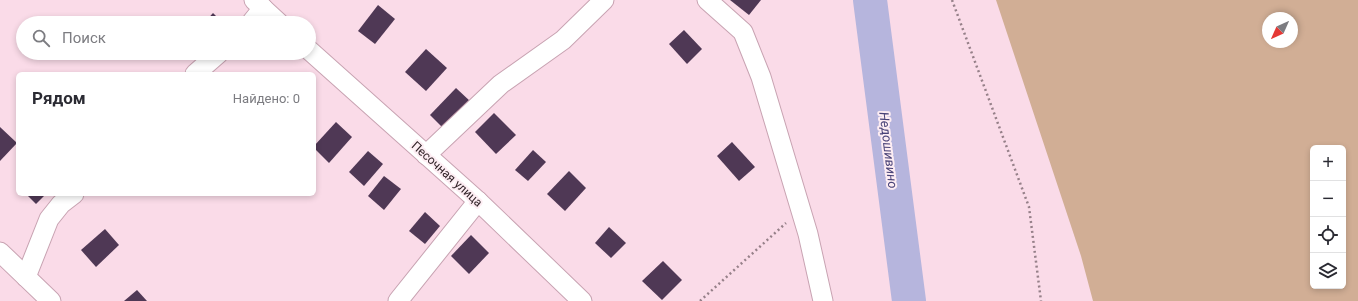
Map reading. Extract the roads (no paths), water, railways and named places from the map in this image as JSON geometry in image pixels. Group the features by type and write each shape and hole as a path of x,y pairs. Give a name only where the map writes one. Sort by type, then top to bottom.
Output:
{"street":[{"path":"426,155 501,84 563,40 604,0"},
{"path":"707,0 743,32 761,77 808,234 823,301"},
{"path":"254,16 258,4 271,16"},
{"name":"Песочная улица","path":"316,56 478,201 582,301"},
{"path":"197,72 211,60"},
{"path":"26,277 49,219 61,204 71,196"},
{"path":"398,301 478,201"},
{"path":"0,252 51,301"}],"waterway":[{"name":"Недошивино","path":"870,0 909,301"}]}
